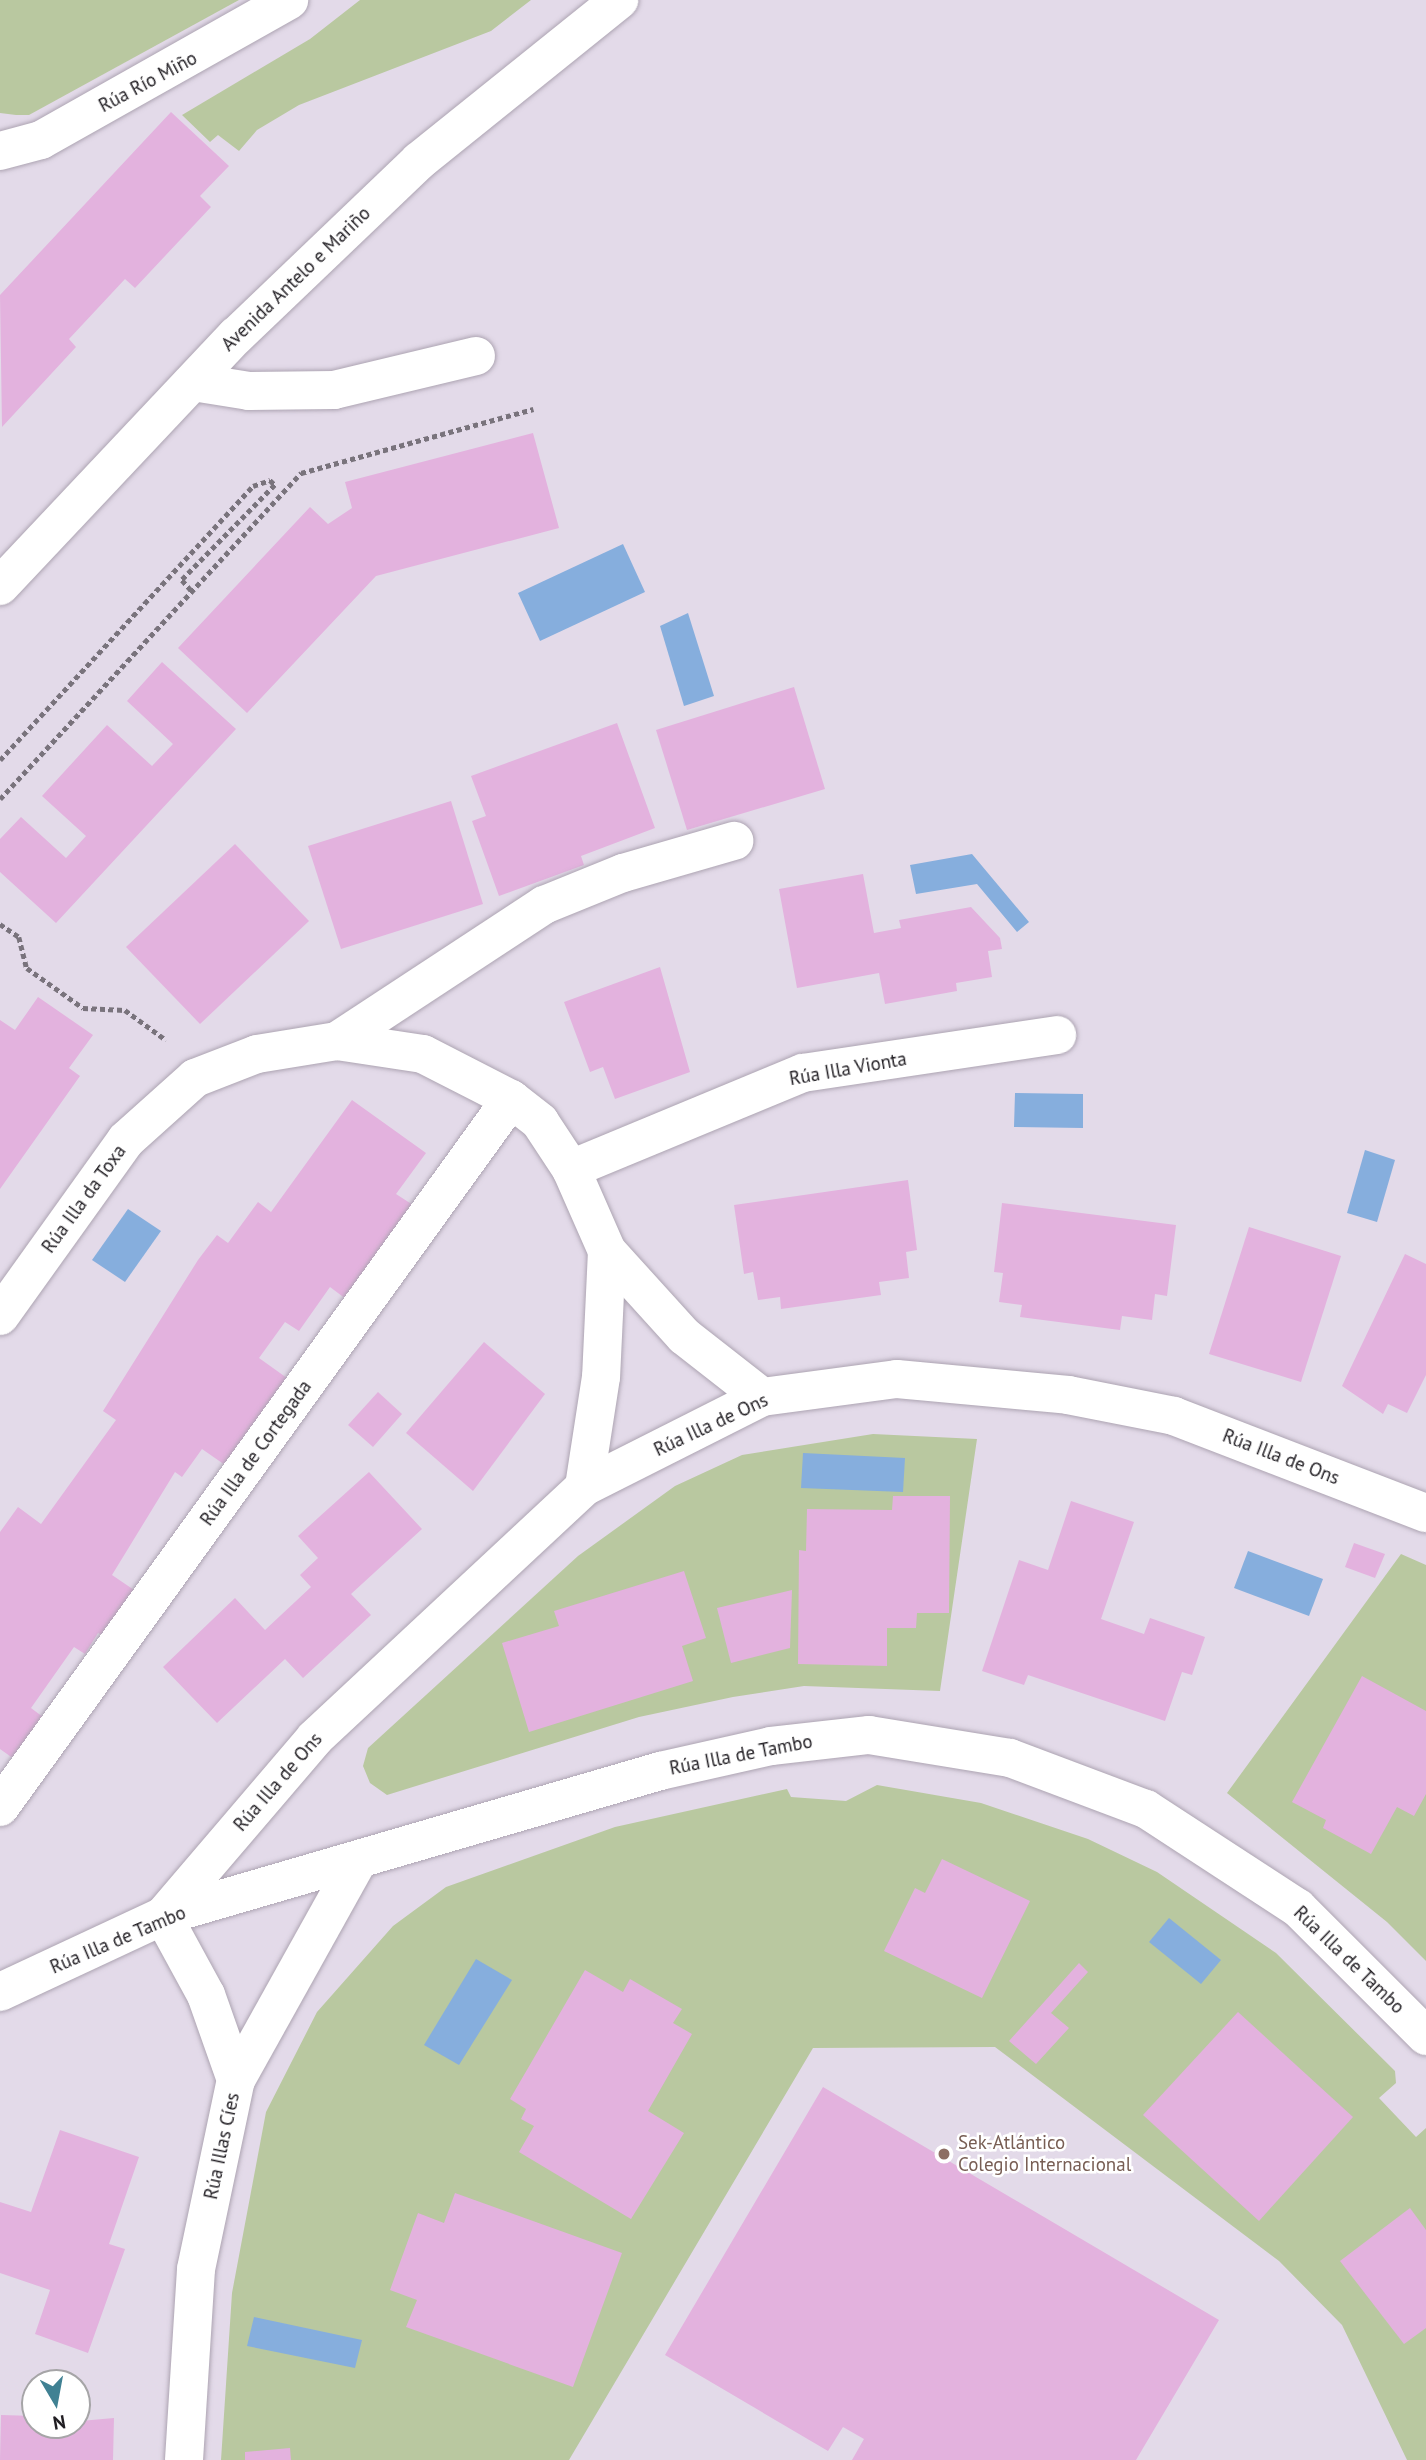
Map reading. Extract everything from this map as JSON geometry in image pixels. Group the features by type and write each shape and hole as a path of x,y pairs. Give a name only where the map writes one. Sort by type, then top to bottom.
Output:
{"street":[{"name":"Rúa Río Miño","path":"0,151 41,140 289,0"},
{"name":"Avenida Antelo e Mariño","path":"0,586 193,382 459,124 619,0"},
{"path":"193,382 249,391 334,390 476,356"},
{"path":"337,1041 544,905 624,873 734,841"},
{"name":"Rúa Illa Vionta","path":"570,1169 803,1073 1057,1035"},
{"path":"337,1041 422,1054 511,1099 540,1122 570,1169 607,1251 684,1336 762,1397"},
{"name":"Rúa Illa da Toxa","path":"0,1316 126,1140 195,1079 257,1054 337,1041"},
{"name":"Rúa Illa de Cortegada","path":"0,1807 511,1099"},
{"path":"584,1487 601,1377 607,1251"},
{"name":"Rúa Illa de Ons","path":"163,1916 315,1738 584,1487 762,1397 897,1379 1068,1395 1174,1416 1424,1509"},
{"name":"Rúa Illa de Tambo","path":"0,1992 163,1916 660,1771 771,1746 869,1735 1010,1758 1146,1809 1298,1908 1426,2036"},
{"name":"Rúa Illas Cíes","path":"184,2460 196,2269 236,2080 358,1861"},
{"path":"163,1916 206,1995 236,2080"}],"path":[{"path":"0,799 301,473 533,409"},
{"path":"0,760 253,486 270,480 275,485 183,580 192,591"},
{"path":"0,924 19,937 27,968 83,1008 125,1010 173,1045"}],"green space":[{"path":"0,0 239,0 29,115 16,115 0,113"},
{"path":"360,0 531,0 491,31 299,105 257,130 239,151 218,135 210,142 182,115 310,39"},
{"path":"873,1434 977,1439 940,1691 804,1686 733,1697 639,1717 387,1795 370,1783 363,1766 368,1748 578,1556 675,1486 742,1455"},
{"path":"1401,1554 1426,1565 1426,1961 1387,1922 1227,1793"},
{"path":"877,1785 981,1803 1088,1839 1157,1872 1276,1953 1395,2071 1396,2083 1379,2098 1416,2137 1426,2128 1426,2460 1407,2460 1342,2325 1279,2261 995,2047 813,2048 569,2460 221,2460 232,2293 266,2112 317,2012 393,1926 446,1887 615,1827 787,1789 791,1797 846,1801"}],"water":[{"path":"623,544 645,592 540,641 518,593"},
{"path":"688,613 714,696 684,706 660,626"},
{"path":"972,854 1029,922 1017,932 977,884 916,894 910,865"},
{"path":"1015,1093 1083,1094 1083,1128 1014,1127"},
{"path":"1365,1150 1395,1160 1377,1222 1347,1213"},
{"path":"128,1209 161,1231 125,1282 92,1260"},
{"path":"803,1453 905,1458 903,1492 801,1488"},
{"path":"1248,1551 1323,1579 1309,1616 1234,1588"},
{"path":"1169,1918 1221,1960 1201,1984 1149,1942"},
{"path":"476,1959 512,1980 459,2065 424,2045"},
{"path":"254,2317 362,2340 355,2368 247,2346"}],"building":[{"path":"171,112 229,166 200,196 211,207 135,288 125,279 69,339 76,347 2,427 0,295"},
{"path":"533,433 559,528 376,576 247,713 178,648 310,507 328,524 352,508 345,482"},
{"path":"162,662 236,729 56,923 0,872 0,839 21,817 66,858 86,836 42,796 107,725 152,766 173,744 127,701"},
{"path":"794,687 825,789 687,830 656,730"},
{"path":"617,723 655,828 581,856 584,865 499,896 472,821 486,816 471,776"},
{"path":"451,801 483,904 341,949 308,846"},
{"path":"235,844 309,921 200,1024 126,947"},
{"path":"863,874 874,933 901,928 899,920 971,907 1000,938 1002,949 988,951 992,977 956,983 957,991 885,1004 879,973 797,988 779,889"},
{"path":"660,967 690,1072 615,1099 603,1067 590,1072 564,1002"},
{"path":"38,997 93,1035 69,1068 80,1076 0,1189 0,1020 15,1030"},
{"path":"352,1100 426,1153 396,1194 413,1205 346,1299 330,1287 299,1331 285,1322 259,1358 287,1378 225,1465 202,1449 182,1477 175,1472 112,1575 137,1592 106,1637 98,1633 85,1654 74,1647 31,1708 47,1720 17,1761 0,1749 0,1532 18,1507 41,1524 116,1420 103,1411 198,1260 217,1235 228,1243 258,1202 271,1212"},
{"path":"908,1180 917,1250 906,1252 909,1278 879,1282 881,1295 781,1309 780,1297 758,1300 753,1272 744,1274 734,1205"},
{"path":"1002,1203 1176,1225 1167,1296 1155,1294 1152,1320 1122,1316 1120,1330 1020,1317 1022,1305 999,1302 1003,1273 994,1272"},
{"path":"1249,1227 1341,1256 1301,1382 1209,1354"},
{"path":"1405,1254 1426,1264 1426,1375 1407,1413 1388,1404 1383,1414 1342,1386"},
{"path":"484,1342 545,1394 473,1491 406,1433"},
{"path":"378,1392 402,1414 373,1447 348,1425"},
{"path":"369,1472 422,1529 351,1594 371,1615 303,1678 285,1659 217,1723 163,1667 235,1598 265,1630 311,1587 300,1575 318,1558 298,1536"},
{"path":"893,1496 950,1496 949,1613 917,1613 916,1628 887,1628 887,1666 798,1664 799,1550 806,1551 807,1509 892,1510"},
{"path":"1071,1501 1134,1522 1101,1619 1144,1634 1150,1618 1205,1637 1192,1675 1182,1672 1165,1721 1028,1675 1024,1685 982,1671 1019,1560 1048,1570"},
{"path":"1354,1543 1385,1554 1375,1578 1345,1567"},
{"path":"684,1571 706,1638 682,1646 693,1681 529,1732 502,1643 559,1626 554,1611"},
{"path":"792,1590 790,1648 731,1663 717,1608"},
{"path":"1362,1676 1426,1711 1426,1794 1414,1816 1397,1807 1371,1854 1323,1828 1326,1820 1292,1802"},
{"path":"942,1859 1030,1901 982,1998 884,1951 915,1888 925,1893"},
{"path":"1079,1963 1088,1972 1051,2013 1069,2028 1036,2064 1009,2041"},
{"path":"585,1970 623,1992 630,1979 682,2009 673,2023 692,2034 648,2111 684,2133 631,2219 519,2152 534,2126 521,2119 526,2109 510,2099"},
{"path":"1238,2012 1353,2117 1259,2221 1143,2115"},
{"path":"823,2087 1219,2320 1136,2460 852,2460 864,2439 843,2427 828,2451 665,2355"},
{"path":"60,2130 139,2157 109,2244 125,2249 88,2353 35,2334 50,2290 0,2273 0,2202 31,2212"},
{"path":"455,2193 622,2253 573,2387 406,2327 417,2300 390,2290 418,2213 444,2223"},
{"path":"1410,2208 1426,2230 1426,2328 1404,2344 1340,2261"},
{"path":"1,2415 21,2416 21,2439 91,2439 91,2420 114,2418 113,2460 0,2460"},
{"path":"290,2448 291,2460 245,2460 245,2452"}],"place":[{"name":"Sek-Atlántico Colegio Internacional","path":"944,2154"}]}
